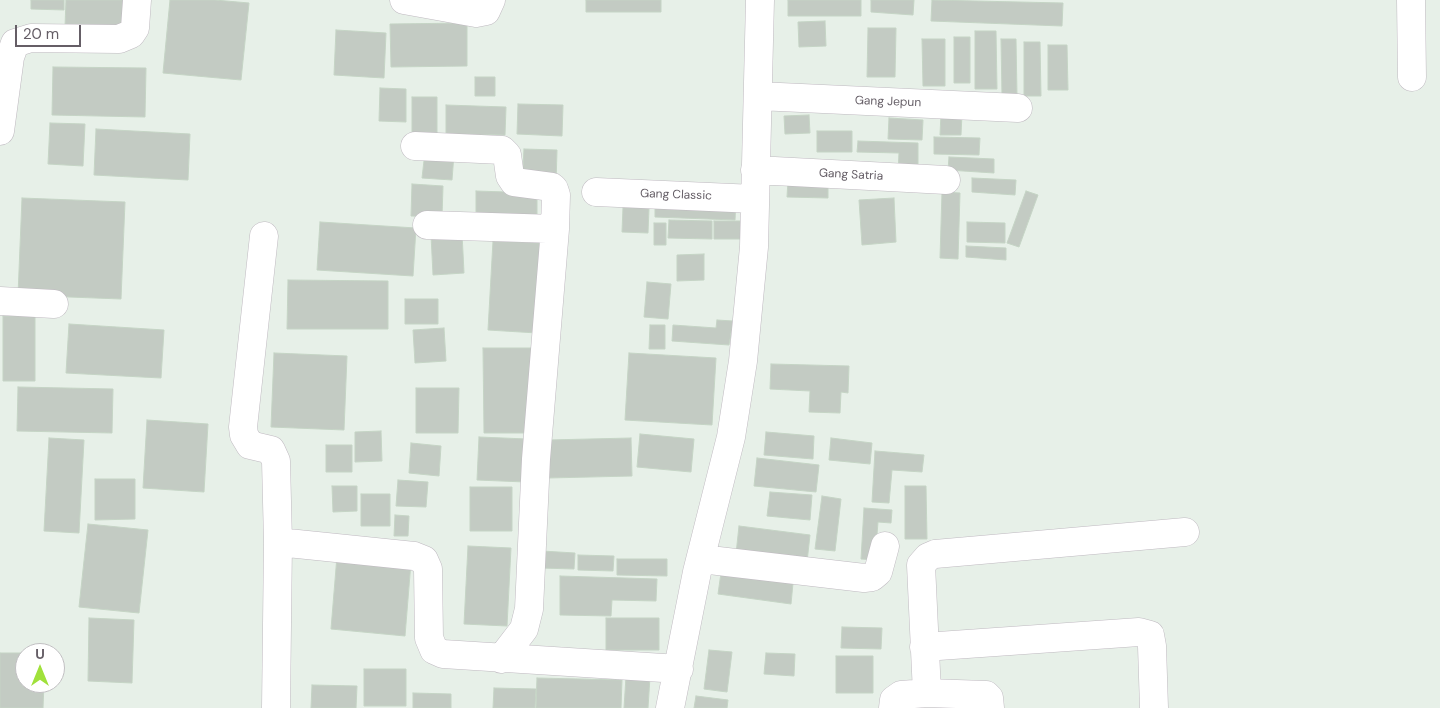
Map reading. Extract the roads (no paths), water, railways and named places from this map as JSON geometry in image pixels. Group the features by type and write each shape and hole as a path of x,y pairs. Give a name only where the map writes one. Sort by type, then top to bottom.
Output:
{"street":[{"path":"0,131 10,57 15,44 31,38 119,39 131,34 135,28 137,0"},
{"path":"404,0 476,13 486,11 491,0"},
{"path":"670,708 688,616 731,437 739,392 752,278 760,0"},
{"path":"1411,0 1412,77"},
{"name":"Gang Jepun","path":"758,96 1018,108"},
{"path":"415,146 502,150 507,155 510,179 514,182 552,187 556,195 555,230 536,459 530,609 524,629 501,659"},
{"name":"Gang Satria","path":"756,170 946,180"},
{"name":"Gang Classic","path":"596,192 755,199"},
{"path":"427,226 555,230"},
{"path":"264,236 244,435 250,444 271,450 275,456 278,542 276,708"},
{"path":"0,301 54,304"},
{"path":"927,693 921,565 928,558 936,554 1185,532"},
{"path":"278,542 414,556 424,560 428,569 429,638 434,650 443,654 679,669"},
{"path":"701,559 872,578 878,572 884,546"},
{"path":"924,647 1139,632 1150,635 1154,708"},
{"path":"893,708 894,700 901,695 927,693 987,695 990,708"}]}
